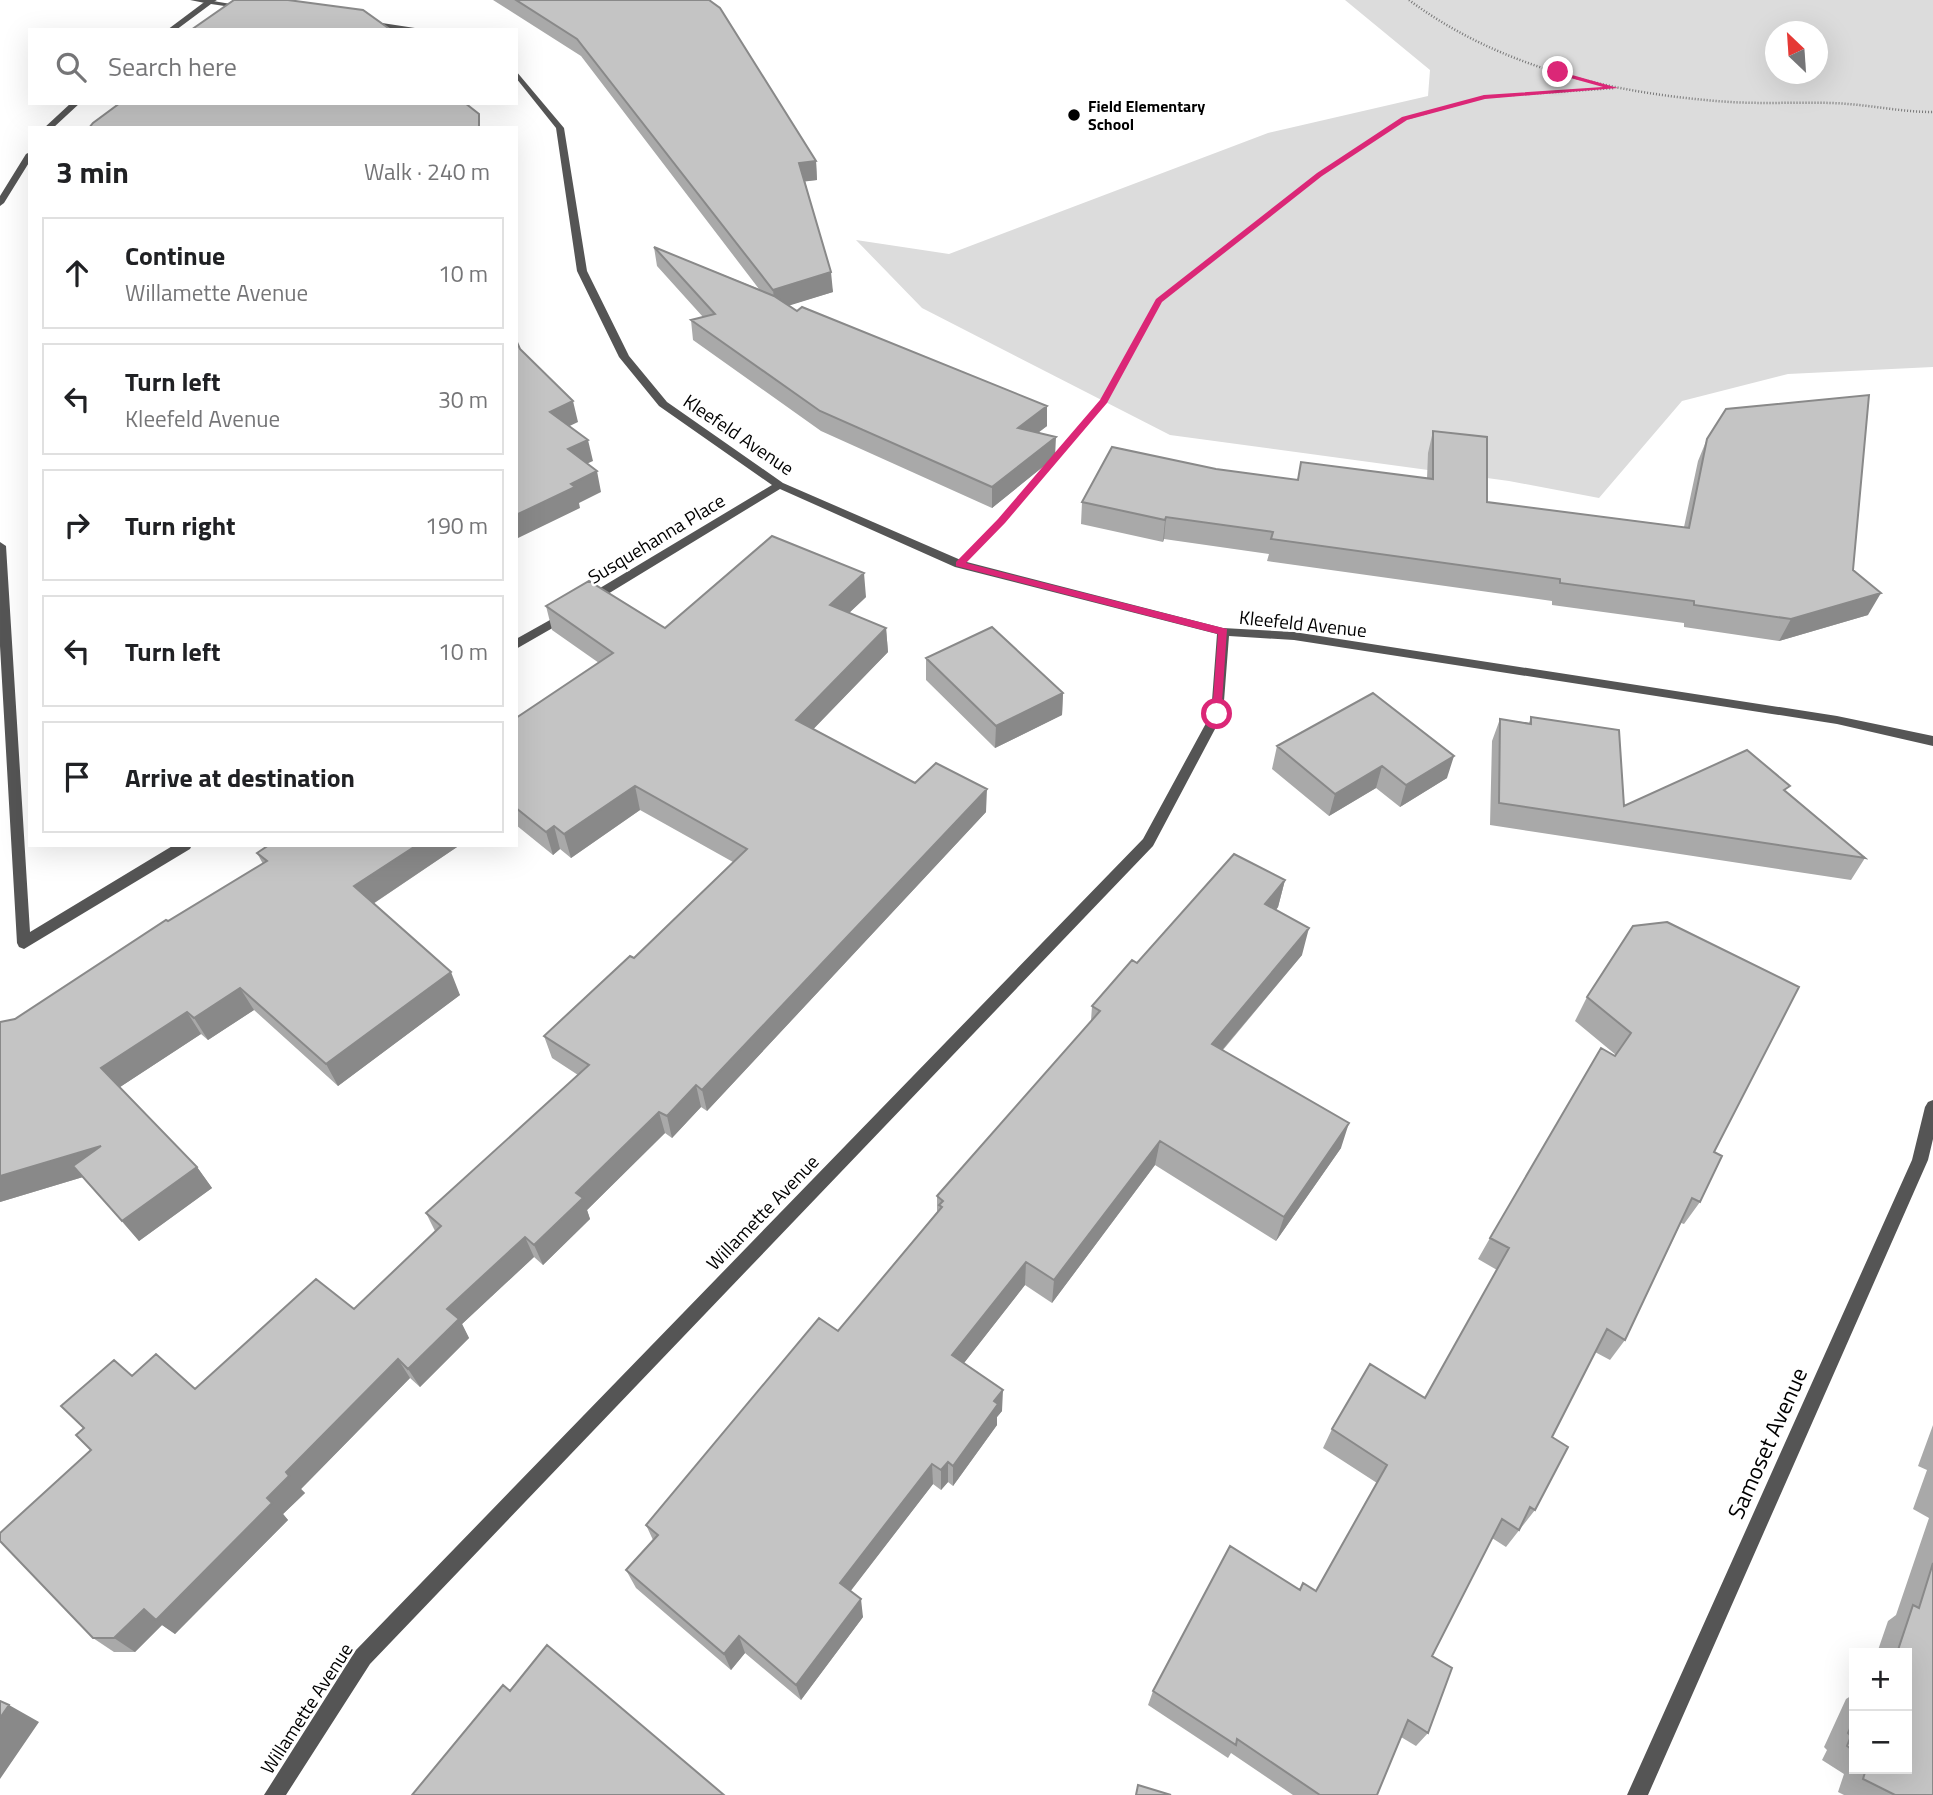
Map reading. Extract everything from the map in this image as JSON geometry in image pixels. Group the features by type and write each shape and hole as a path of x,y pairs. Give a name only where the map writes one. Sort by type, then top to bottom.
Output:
{"street":[{"path":"194,0 249,7"},
{"path":"174,28 212,1"},
{"path":"353,20 403,28"},
{"name":"Kleefeld Avenue","path":"518,76 560,128 582,271 624,357 663,404 779,485 959,564 1223,632 1294,636 1837,720 1933,741"},
{"path":"50,126 74,105"},
{"path":"0,203 28,157"},
{"name":"Susquehanna Place","path":"518,644 779,485"},
{"path":"0,546 24,943 182,847"},
{"name":"Willamette Avenue","path":"274,1795 363,1657 1148,842 1217,714 1223,632"},
{"name":"Samoset Avenue","path":"1637,1795 1920,1160 1933,1107"}],"path":[{"path":"1409,0 1425,14 1461,35 1511,57 1615,88 1732,102 1834,103 1933,112"},
{"path":"959,564 1002,521 1104,401 1159,301 1319,174 1405,119 1484,97 1615,88"}],"shaded area":[{"path":"1345,0 1933,0 1933,367 1788,374 1682,401 1599,498 1509,481 1170,435 922,308 856,240 949,254 1268,133 1428,96 1430,70"}],"building":[{"path":"234,0 288,0 363,10 388,28 194,28"},
{"path":"516,0 709,0 720,8 816,161 799,163 831,272 773,290 577,39"},
{"path":"117,105 468,105 479,114 479,126 91,126"},
{"path":"654,247 774,296 797,311 802,307 1047,406 1018,428 1056,437 992,487 820,411 691,320 715,314"},
{"path":"518,344 573,401 550,412 588,440 568,449 597,471 571,484 575,487 518,514"},
{"path":"1869,395 1853,570 1881,593 1791,619 1694,605 1694,601 1560,583 1560,579 1271,539 1273,532 1166,517 1165,520 1082,502 1112,447 1216,469 1298,480 1301,462 1433,479 1433,431 1487,437 1487,502 1689,528 1707,439 1726,409"},
{"path":"772,536 864,573 830,605 886,628 796,720 915,783 936,763 987,789 702,1090 696,1085 667,1116 659,1112 576,1193 583,1198 534,1245 525,1237 447,1309 459,1319 408,1369 398,1359 286,1472 289,1476 267,1498 272,1503 156,1620 144,1609 114,1638 93,1638 0,1541 0,1533 91,1450 76,1435 84,1428 61,1406 114,1360 132,1376 156,1354 195,1389 316,1279 354,1309 441,1226 426,1213 589,1065 544,1036 630,956 634,958 747,849 635,786 564,834 554,826 546,832 518,810 518,717 613,653 546,606 589,581 665,628"},
{"path":"992,627 1063,693 996,726 926,658"},
{"path":"1373,693 1454,756 1406,785 1382,766 1335,794 1277,746"},
{"path":"1531,717 1619,730 1624,806 1747,750 1790,786 1784,790 1865,858 1499,803 1500,719 1531,724"},
{"path":"266,847 414,847 354,886 451,972 326,1064 240,988 194,1018 187,1012 101,1068 197,1167 122,1221 73,1166 101,1146 0,1176 0,1022 15,1019 166,920 267,861 257,853"},
{"path":"1234,854 1285,880 1265,904 1309,928 1212,1044 1349,1123 1284,1217 1160,1141 1054,1280 1026,1262 952,1355 1003,1390 994,1401 998,1404 953,1466 948,1462 941,1470 932,1464 840,1583 861,1599 796,1685 739,1636 724,1654 626,1570 658,1535 646,1525 819,1318 838,1331 942,1207 939,1205 943,1201 937,1196 1100,1011 1092,1006 1132,960 1137,963"},
{"path":"1667,922 1799,987 1714,1152 1722,1156 1700,1202 1692,1198 1625,1340 1607,1329 1552,1437 1568,1447 1535,1510 1530,1507 1519,1530 1502,1519 1432,1656 1452,1668 1428,1733 1408,1720 1377,1795 1320,1795 1237,1739 1236,1745 1153,1691 1230,1546 1300,1590 1303,1583 1316,1591 1387,1465 1332,1429 1370,1364 1425,1398 1509,1248 1490,1238 1601,1048 1615,1056 1631,1033 1587,997 1633,926"},
{"path":"1933,1563 1933,1795 1895,1795 1863,1779 1864,1774 1912,1774 1912,1648 1899,1648 1913,1605 1919,1608"},
{"path":"547,1645 724,1795 412,1795 503,1685 510,1691"},
{"path":"0,1701 9,1705 0,1718"},
{"path":"1138,1785 1171,1795 1136,1795"}],"place":[{"name":"Field Elementary School","path":"1074,115"}],"route":[{"path":"1217,714 1223,632 959,564 1002,521 1104,401 1159,301 1319,174 1405,119 1484,97 1615,88 1558,72"}]}
